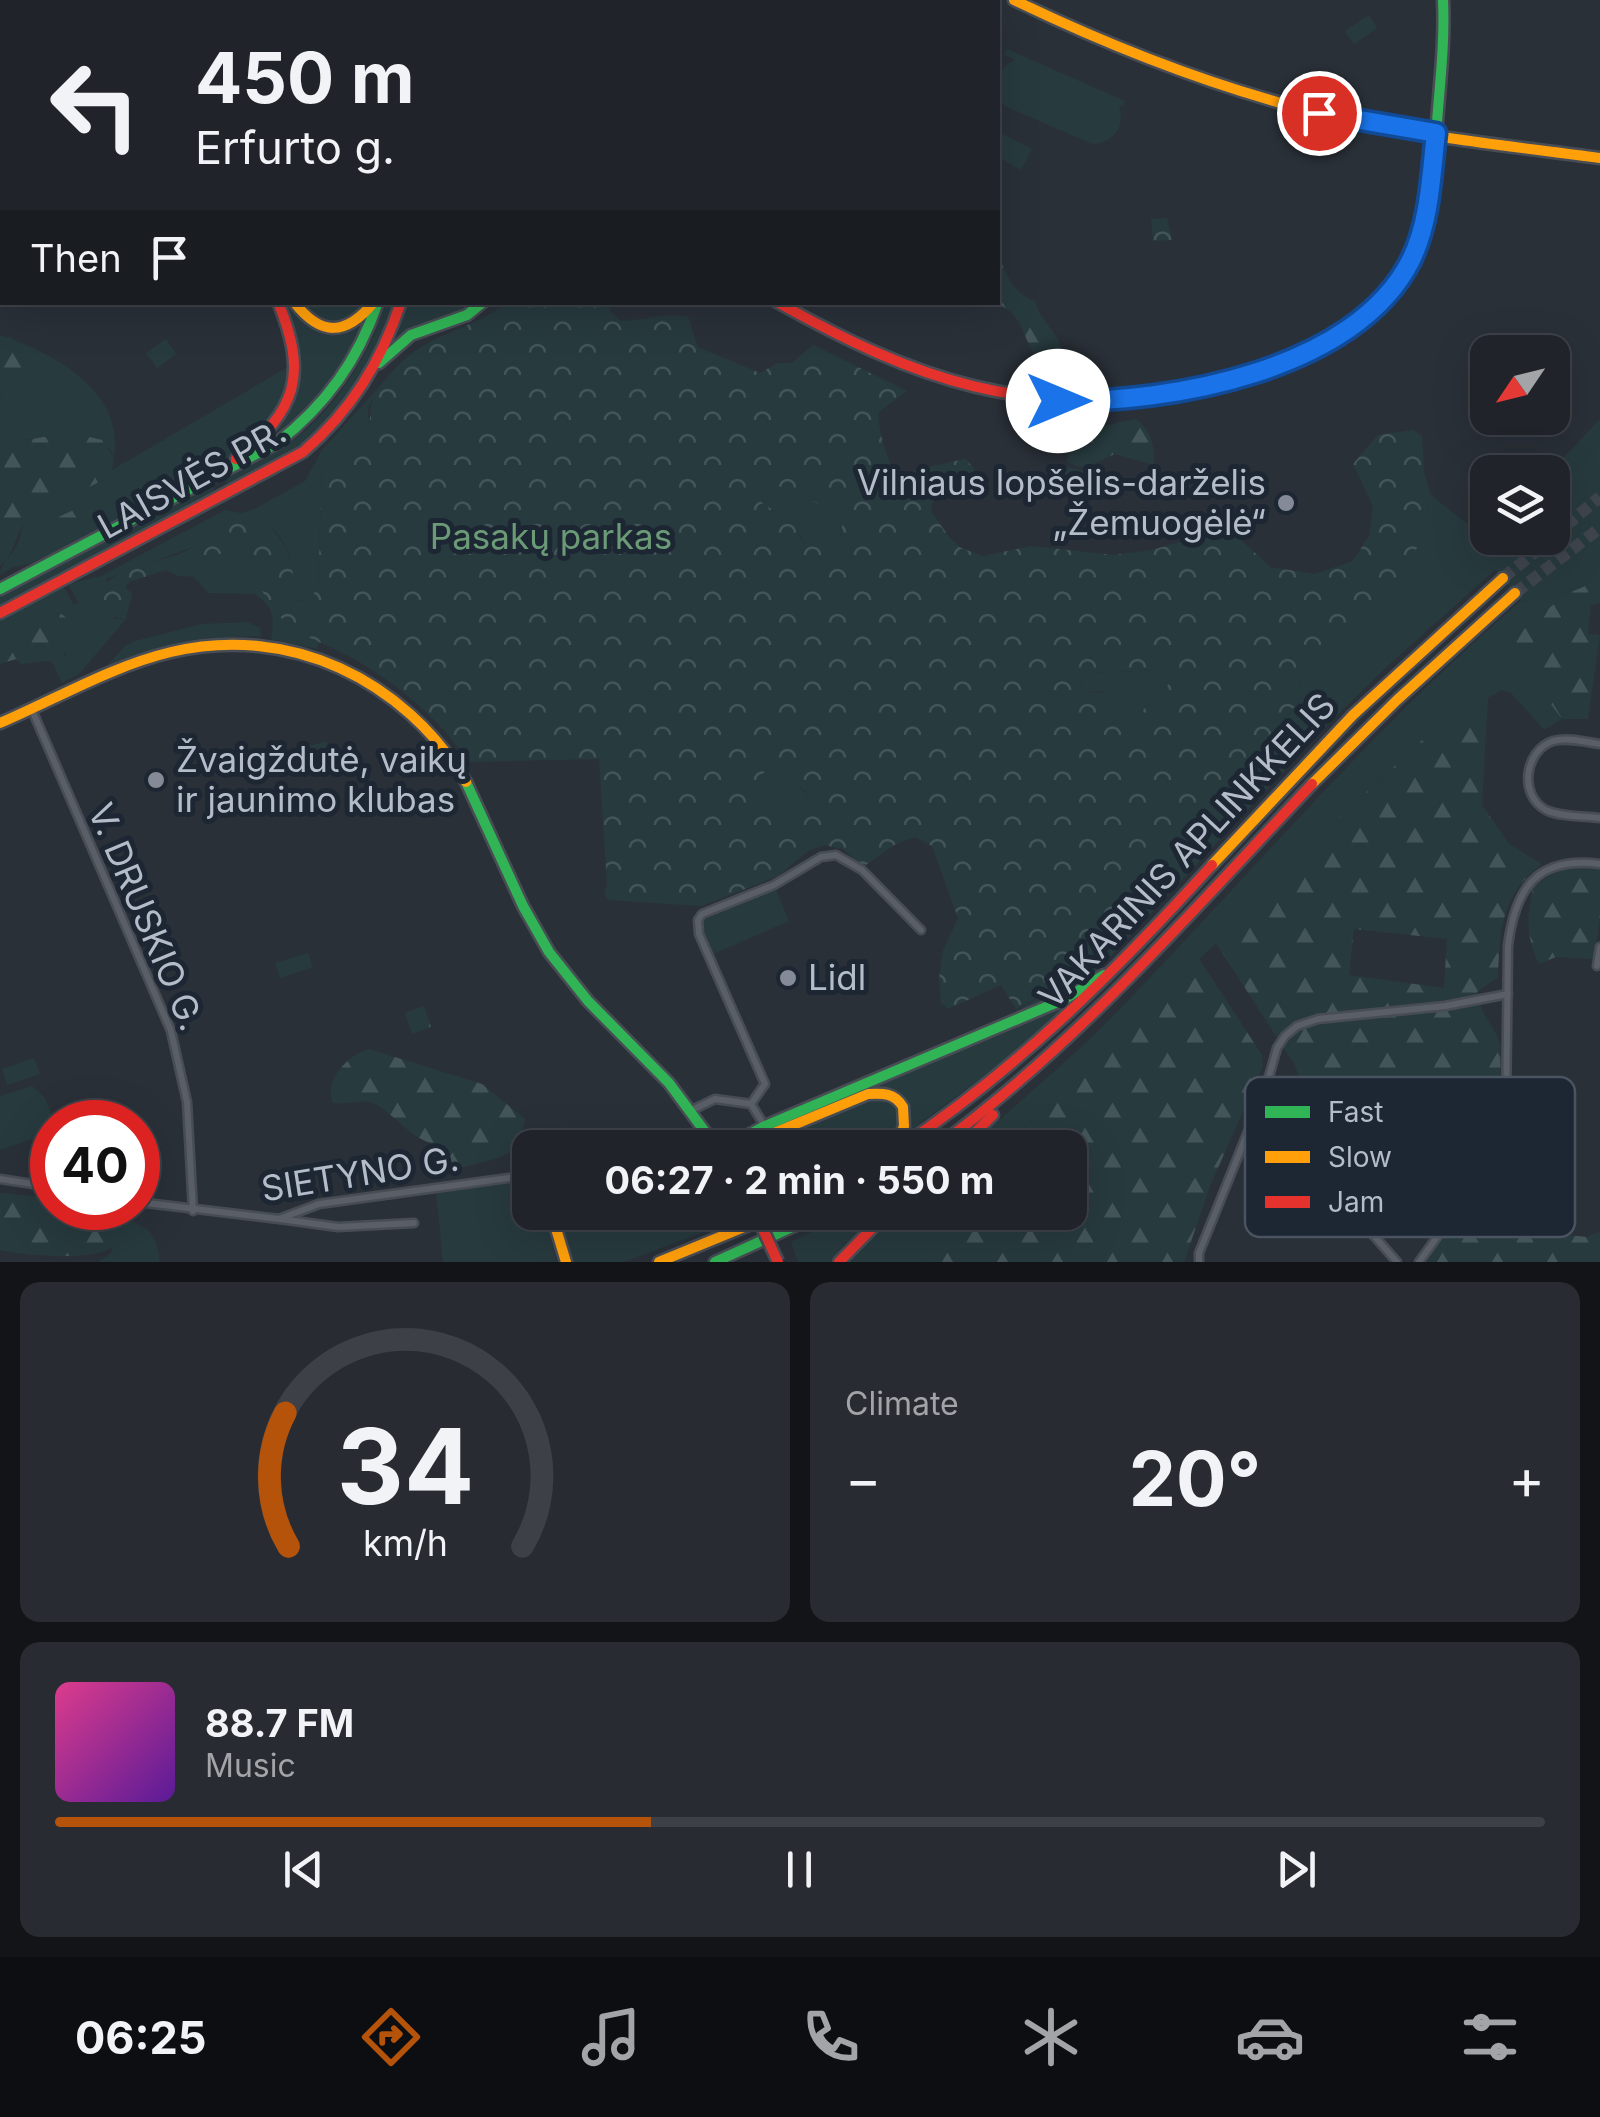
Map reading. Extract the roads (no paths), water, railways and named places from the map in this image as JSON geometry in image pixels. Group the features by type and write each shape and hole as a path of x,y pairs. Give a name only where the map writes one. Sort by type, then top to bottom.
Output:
{"main road":[{"path":"1014,0 1152,59 1250,93 1347,120 1600,158"},
{"path":"782,305 874,356 939,380 1000,395 1058,401 1165,395 1222,383 1282,362 1363,318 1389,293 1408,265 1422,229 1436,133 1445,34 1443,0"},
{"path":"205,481 261,441 288,404 298,370 292,332 279,305"},
{"path":"297,305 313,324 331,329 351,326 374,305"},
{"name":"LAISVĖS PR.","path":"0,589 277,443 314,413 342,379 358,352 376,305"},
{"name":"LAISVĖS PR.","path":"0,613 289,461 335,424 362,390 400,305"},
{"path":"374,368 411,335 468,315 480,305"},
{"name":"VAKARINIS APLINKKELIS","path":"927,1130 1015,1065 1080,1007 1368,700 1503,578"},
{"name":"VAKARINIS APLINKKELIS","path":"959,1130 1022,1083 1140,972 1380,715 1515,593"},
{"path":"0,723 145,660 223,644 266,646 310,655 368,680 439,742 468,788 550,953 581,994 662,1075 706,1130"},
{"path":"756,1130 1066,999 1126,960"},
{"path":"976,1130 1022,1083"},
{"path":"781,1130 879,1092 895,1098 906,1113 905,1130"},
{"path":"556,1230 566,1262"},
{"path":"659,1262 737,1230"},
{"path":"763,1230 778,1262"},
{"path":"715,1262 785,1230"},
{"path":"839,1262 870,1230"}],"street":[{"name":"V. DRUSKIO G.","path":"32,710 171,1031 187,1102 193,1211"},
{"path":"1600,744 1562,739 1550,742 1533,756 1528,772 1532,794 1549,812 1600,818"},
{"path":"751,1104 765,1084 699,934 698,920 702,914 774,885 822,857 836,855 862,870 921,930"},
{"path":"1507,1077 1510,926 1523,892 1552,866 1600,864"},
{"path":"1597,966 1600,947"},
{"path":"1268,1077 1277,1048 1297,1026 1318,1019 1455,1005 1508,994"},
{"path":"690,1111 715,1099 751,1104"},
{"path":"751,1104 764,1126"},
{"path":"1199,1262 1199,1253 1245,1141"},
{"name":"SIETYNO G.","path":"160,1206 279,1219 319,1204 512,1177"},
{"path":"0,1179 30,1184"},
{"path":"279,1219 338,1227 414,1223"},
{"path":"1375,1237 1397,1262"},
{"path":"1419,1262 1438,1237"}],"tunnel":[{"path":"1570,522 1600,497"},
{"path":"1515,593 1600,528"},
{"path":"1503,578 1531,555"}],"place":[{"name":"Vilniaus lopšelis-darželis „Žemuogėlė“","path":"1286,503"},
{"name":"Žvaigždutė, vaikų ir jaunimo klubas","path":"156,780"},
{"name":"Lidl","path":"788,978"}],"park label":[{"name":"Pasakų parkas","path":"551,537"}]}
